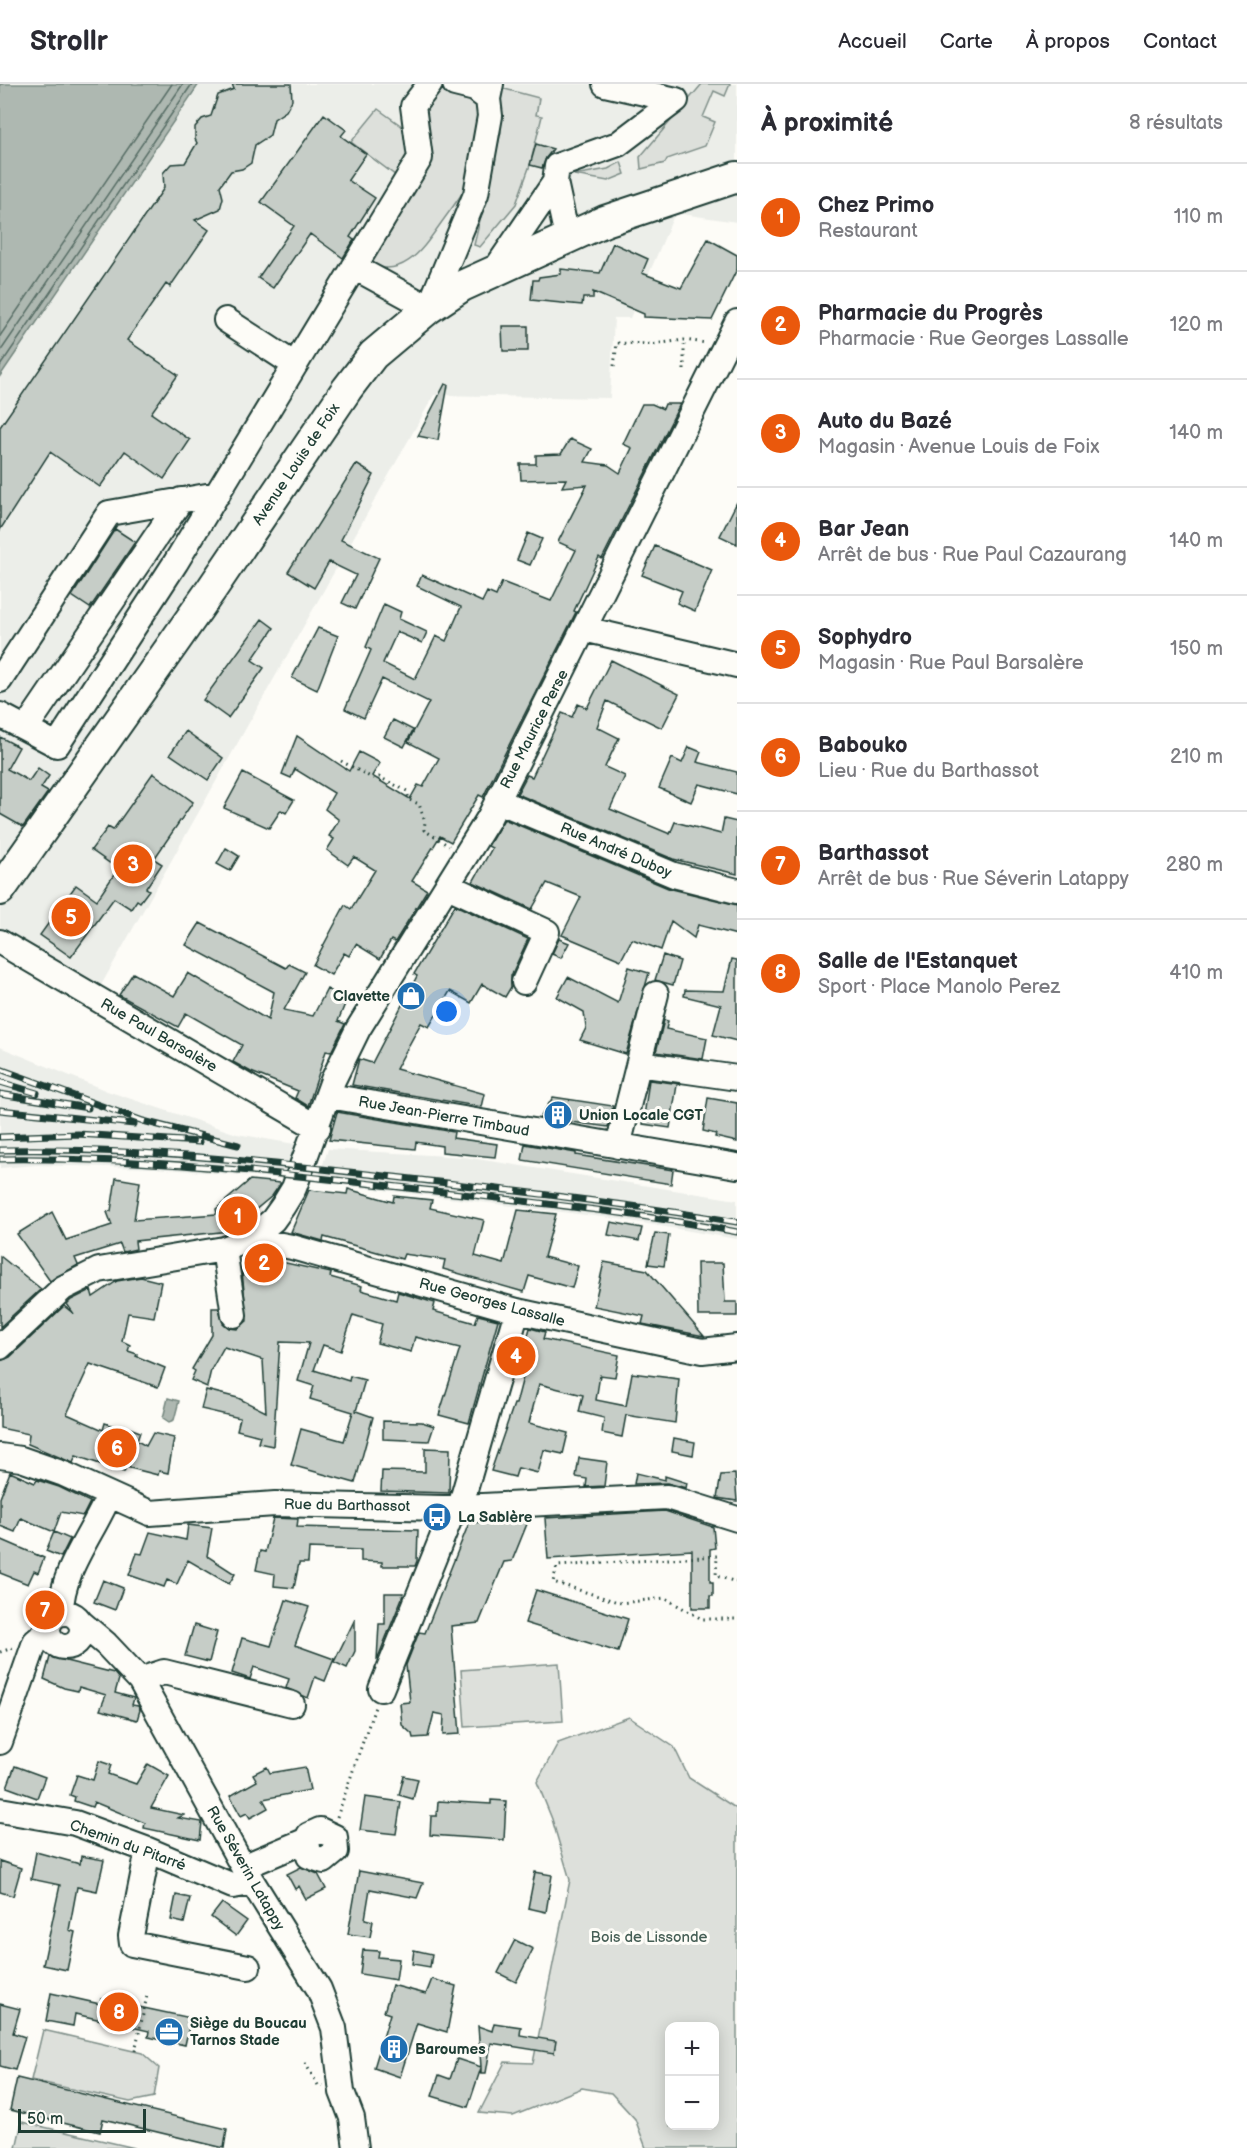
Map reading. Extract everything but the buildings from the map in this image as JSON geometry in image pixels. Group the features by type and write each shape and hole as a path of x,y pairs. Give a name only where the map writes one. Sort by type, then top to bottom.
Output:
{"main road":[{"name":"Avenue Louis de Foix","path":"0,890 211,590 346,389 373,356 429,308 462,286 495,270 606,221 729,185"}],"street":[{"path":"0,715 57,745 218,494 420,158 413,106 430,84"},
{"path":"354,267 429,308 476,194 490,116 490,91 455,84"},
{"path":"605,84 681,92"},
{"path":"567,237 555,182 557,166 618,144 681,92"},
{"path":"495,270 555,182"},
{"path":"226,320 296,365"},
{"name":"Rue Maurice Perse","path":"250,1239 273,1220 294,1188 318,1128 333,1080 358,1029 448,886 498,801 737,322"},
{"path":"0,680 109,513 218,494"},
{"path":"26,728 181,500"},
{"path":"584,628 737,666"},
{"name":"Rue André Duboy","path":"498,801 674,875 737,891"},
{"path":"448,886 547,932 524,982"},
{"name":"Rue Paul Barsalère","path":"0,942 318,1128"},
{"path":"618,1146 656,994"},
{"path":"639,1064 737,1078"},
{"name":"Rue Jean-Pierre Timbaud","path":"329,1096 737,1166"},
{"path":"0,1347 63,1288 99,1270 224,1249 250,1239"},
{"name":"Rue Georges Lassalle","path":"250,1239 292,1247 517,1311 702,1351 737,1347"},
{"path":"224,1249 234,1315"},
{"path":"381,1689 450,1518 460,1507 517,1311"},
{"name":"Rue du Barthassot","path":"0,1456 21,1459 64,1474 150,1513 275,1504 460,1507 666,1497 737,1519"},
{"path":"109,1495 68,1580 61,1602 63,1622 56,1645 118,1658"},
{"path":"0,1742 34,1642 63,1622"},
{"name":"Rue Séverin Latappy","path":"63,1622 106,1644 140,1680 248,1875 327,2008 337,2043 342,2092 352,2118 356,2148"},
{"path":"140,1680 164,1672 292,1704"},
{"name":"Chemin du Pitarré","path":"0,1810 75,1823 148,1850 233,1886 248,1875"},
{"path":"248,1875 306,1840 309,1856 324,1861 336,1851 337,1841 332,1833"},
{"path":"148,1850 131,1935 132,1944 248,1967"},
{"name":"Rue Séverin Latappy","path":"339,2148 338,2109 342,2092"}],"path":[{"path":"614,366 617,343 654,344 684,340 700,340 713,346 706,360 716,365"},
{"path":"684,340 684,370"},
{"path":"341,761 372,778 379,777 406,791 409,800 418,804 425,822 424,830 465,857"},
{"path":"737,1582 716,1576 717,1556 557,1566 553,1582 621,1603 665,1598 702,1619 737,1619"},
{"path":"332,1833 381,1689"},
{"path":"135,2051 147,1996"}],"shaded area":[{"path":"200,84 737,84 737,222 675,213 630,318 614,318 610,398 434,395 100,987 0,934 0,376"},
{"path":"0,1047 107,1091 237,1134 300,1145 287,1179 154,1168 36,1165 0,1168"},
{"path":"328,1149 464,1157 737,1200 737,1239 619,1219 317,1182"}],"green space":[{"path":"702,84 730,84 725,96 714,91 703,117 715,122 705,146 667,159 665,163 641,169 640,157"},
{"path":"501,88 539,98 536,115 542,116 530,165 516,204 480,247 474,245 501,132 497,104"},
{"path":"438,89 465,95 473,100 477,107 479,128 477,154 471,177 421,250 402,264 392,268 379,267 366,262 430,160 421,103"},
{"path":"378,109 410,132 412,143 399,178 351,142"},
{"path":"621,162 625,174 608,181 574,175 608,169"},
{"path":"559,1663 563,1721 465,1727 461,1670"},
{"name":"Bois de Lissonde","path":"629,1717 674,1747 689,1778 737,1809 737,2148 646,2148 635,2119 611,2093 582,2088 513,2116 479,2113 505,2062 533,2063 570,1880 552,1819 537,1782 558,1743"},
{"path":"43,2030 142,2053 159,2068 154,2097 130,2102 31,2080"},
{"path":"22,2122 135,2148 16,2148"}],"water":[{"path":"0,84 199,84 0,376"},
{"path":"168,1398 179,1401 174,1420 169,1422 163,1418"}],"railway":[{"path":"0,1069 143,1121 238,1145"},
{"path":"0,1082 37,1093"},
{"path":"0,1094 88,1108"},
{"path":"0,1110 134,1124"},
{"path":"0,1137 78,1134 199,1142"},
{"path":"0,1150 148,1153 247,1161 566,1197 737,1222"},
{"path":"0,1159 157,1163 261,1172 577,1207 737,1232"}],"place":[{"name":"Auto du Bazé","path":"133,864"},
{"name":"Sophydro","path":"71,917"},
{"name":"Clavette","path":"411,996"},
{"name":"Union Locale CGT","path":"558,1115"},
{"name":"Chez Primo","path":"238,1216"},
{"name":"Pharmacie du Progrès","path":"264,1263"},
{"name":"Bar Jean","path":"516,1356"},
{"name":"Babouko","path":"117,1448"},
{"name":"La Sablère","path":"437,1517"},
{"name":"Barthassot","path":"45,1610"},
{"name":"Salle de l'Estanquet","path":"119,2012"},
{"name":"Siège du Boucau Tarnos Stade","path":"169,2032"},
{"name":"Baroumes","path":"394,2049"}]}
